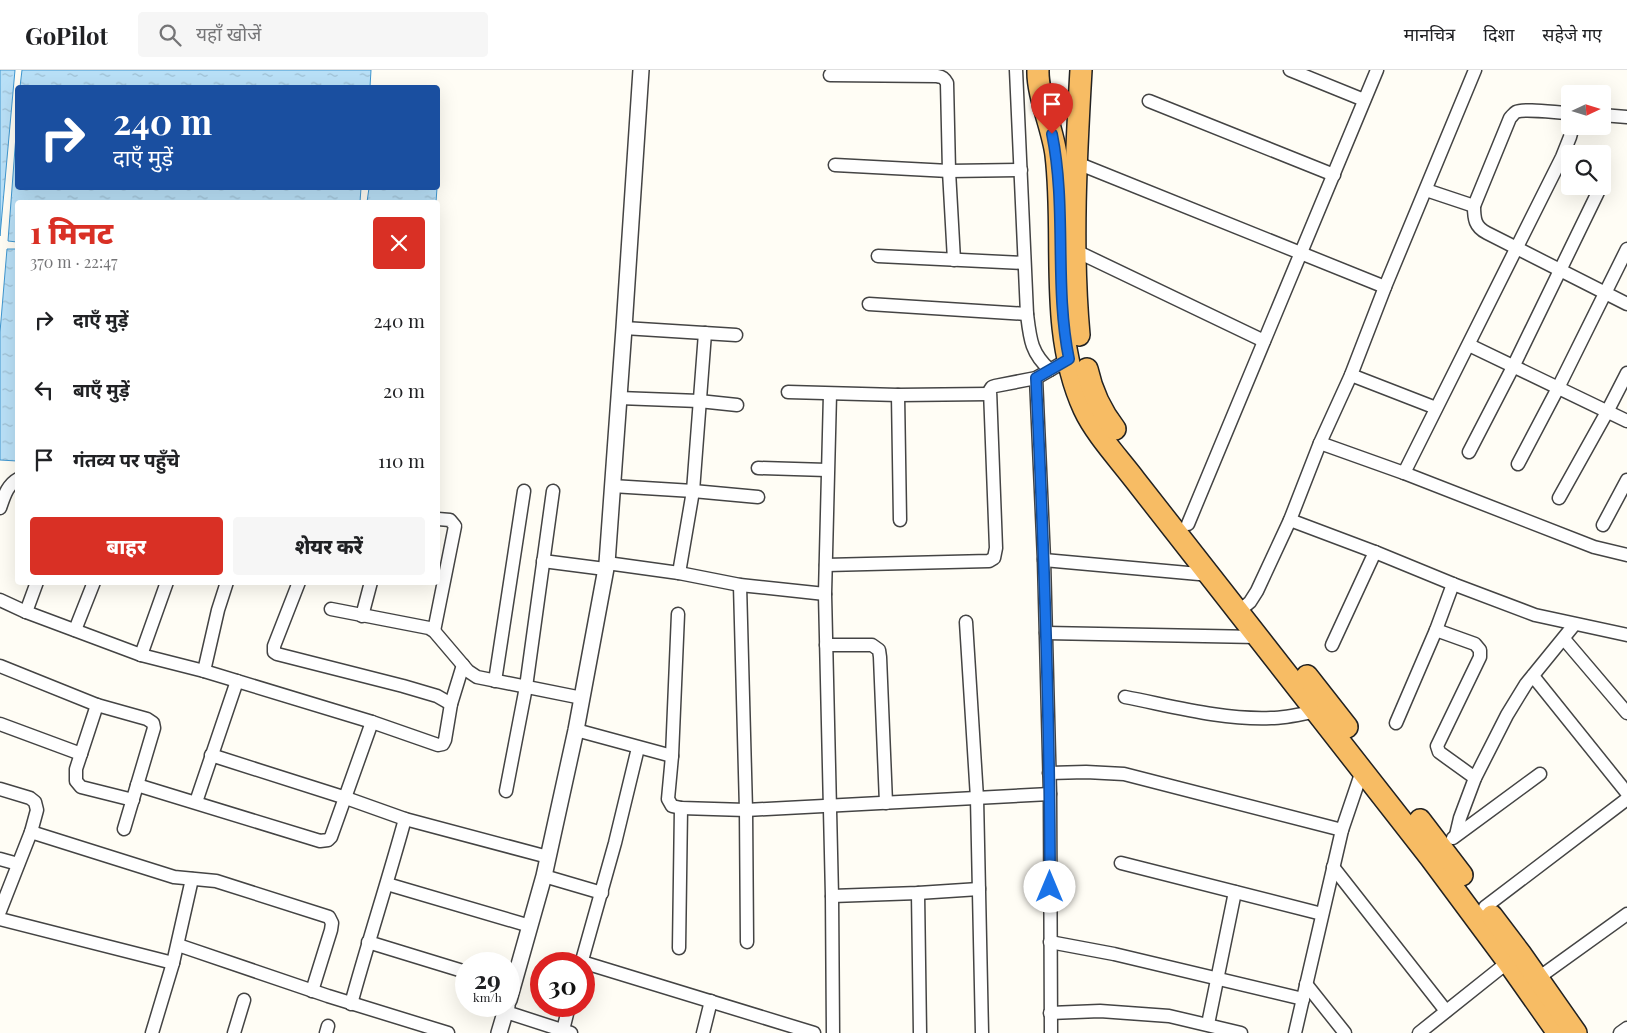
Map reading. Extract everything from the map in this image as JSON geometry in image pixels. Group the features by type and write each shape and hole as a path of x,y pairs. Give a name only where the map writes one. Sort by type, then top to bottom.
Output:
{"highway":[{"path":"1038,70 1040,88 1056,154 1065,340 1076,388 1085,410 1095,427 1210,575 1244,607 1449,841 1485,907 1532,983 1558,1033"},
{"path":"1081,70 1077,163 1077,308 1080,338 1090,384 1098,404 1107,419 1188,524 1244,607 1257,637 1436,864 1508,962 1532,983 1576,1033"}],"street":[{"path":"520,960 544,876 576,730 606,566 641,70"},
{"path":"1016,70 1027,314 1033,347 1040,361 1050,370"},
{"path":"1290,70 1364,100"},
{"path":"1188,524 1377,70"},
{"path":"1244,607 1257,591 1290,520 1320,443 1351,375 1385,287 1475,70"},
{"path":"830,75 942,77 947,83 954,260"},
{"path":"1149,101 1334,175"},
{"path":"1561,112 1527,110 1516,111 1513,114 1474,206 1475,221 1478,227 1487,234 1627,304"},
{"path":"1611,116 1627,117"},
{"path":"1404,473 1566,148 1570,135"},
{"path":"1077,163 1385,287"},
{"path":"835,165 949,170 1021,170"},
{"path":"1426,190 1474,206"},
{"path":"1469,452 1597,195"},
{"path":"1518,464 1627,249"},
{"path":"1076,251 1264,341"},
{"path":"878,256 1024,263"},
{"path":"870,304 1027,314"},
{"path":"624,328 736,335"},
{"path":"679,573 692,491 705,333"},
{"path":"1469,345 1627,421"},
{"path":"826,565 989,561 994,558 996,548 989,394 992,387 1036,378 1069,359"},
{"path":"1559,498 1627,373"},
{"path":"1351,375 1436,408"},
{"path":"1036,378 1044,560 1050,794 1051,1033"},
{"path":"788,392 898,395 989,394"},
{"path":"830,394 824,594 831,806 833,1033"},
{"path":"898,395 900,520"},
{"path":"619,398 699,401 737,405"},
{"path":"1320,443 1404,473 1587,545 1627,556"},
{"path":"758,468 827,470"},
{"path":"0,508 7,489 15,480"},
{"path":"1603,525 1627,480"},
{"path":"612,486 758,497"},
{"path":"495,681 524,491"},
{"path":"506,791 526,687 553,491"},
{"path":"434,631 455,526 450,520 440,519"},
{"path":"1290,520 1535,615 1627,635"},
{"path":"1332,645 1376,552"},
{"path":"1044,560 1210,575"},
{"path":"543,562 679,573 740,585 824,594"},
{"path":"1396,723 1436,630 1453,584"},
{"path":"26,612 36,585"},
{"path":"75,630 93,585"},
{"path":"141,655 166,585"},
{"path":"204,671 218,610 226,585"},
{"path":"299,585 274,646 274,652 404,686 437,696 451,704"},
{"path":"362,616 370,585"},
{"path":"740,585 746,810 747,942"},
{"path":"0,600 26,612 141,655 204,671 372,722 438,745 443,744 445,740 451,704 463,665"},
{"path":"331,609 424,627 434,631 463,665 477,677 582,698"},
{"path":"678,614 672,756 668,798 670,805 681,808 746,810 1050,794"},
{"path":"966,622 977,798 982,1033"},
{"path":"1449,841 1476,778 1507,715 1518,696 1574,624"},
{"path":"1436,630 1475,644 1480,650 1480,657 1437,746 1439,752 1476,778"},
{"path":"1046,633 1257,637"},
{"path":"1564,638 1627,713"},
{"path":"826,645 872,645 879,650 886,803"},
{"path":"0,666 97,704 147,719 153,723 154,728 124,829"},
{"path":"1533,676 1627,793"},
{"path":"196,802 236,681"},
{"path":"1125,698 1251,718 1285,717 1317,712"},
{"path":"97,704 76,769 76,781 78,785 132,800"},
{"path":"137,785 324,841 331,837 372,722"},
{"path":"0,724 81,754"},
{"path":"576,730 672,756"},
{"path":"584,952 602,893 638,748"},
{"path":"211,754 404,819 548,857"},
{"path":"1295,1033 1342,830 1362,771"},
{"path":"1049,773 1124,774 1342,830"},
{"path":"1449,841 1540,774"},
{"path":"0,789 30,798 35,802 37,810 31,832 0,911"},
{"path":"1485,907 1627,799"},
{"path":"679,948 681,808"},
{"path":"351,1004 368,942 387,884 404,819"},
{"path":"31,832 174,877 216,881 329,917 332,923 331,930 312,991"},
{"path":"0,859 18,864"},
{"path":"1121,863 1322,914"},
{"path":"1333,867 1446,1011"},
{"path":"544,876 602,893"},
{"path":"152,1033 174,963 192,880"},
{"path":"387,884 530,926"},
{"path":"832,896 918,894 979,889"},
{"path":"1208,1024 1235,892"},
{"path":"918,894 920,1033"},
{"path":"1532,983 1627,914"},
{"path":"0,919 174,963"},
{"path":"368,942 455,969"},
{"path":"1050,942 1114,954 1303,999"},
{"path":"178,945 351,1004 448,1033"},
{"path":"1419,1033 1508,962"},
{"path":"595,967 814,1033"},
{"path":"1306,984 1345,1033"},
{"path":"234,1033 244,1000"},
{"path":"703,1033 710,1002"},
{"path":"520,1004 567,1032 568,1017"},
{"path":"1050,1013 1100,1011 1144,1013 1208,1024 1241,1033"},
{"path":"499,1033 504,1017"},
{"path":"1620,1033 1627,1028"}],"water":[{"path":"0,70 15,70 0,236"},
{"path":"22,70 371,70 370,85 20,85"},
{"path":"15,148 15,190 361,190 360,200 15,200 15,242 8,241"},
{"path":"369,190 437,190 436,200 367,200"},
{"path":"7,249 15,249 15,461 0,460 0,332"}],"route":[{"path":"1050,887 1050,794 1044,560 1036,378 1069,359 1062,309 1056,154 1052,134"}]}
